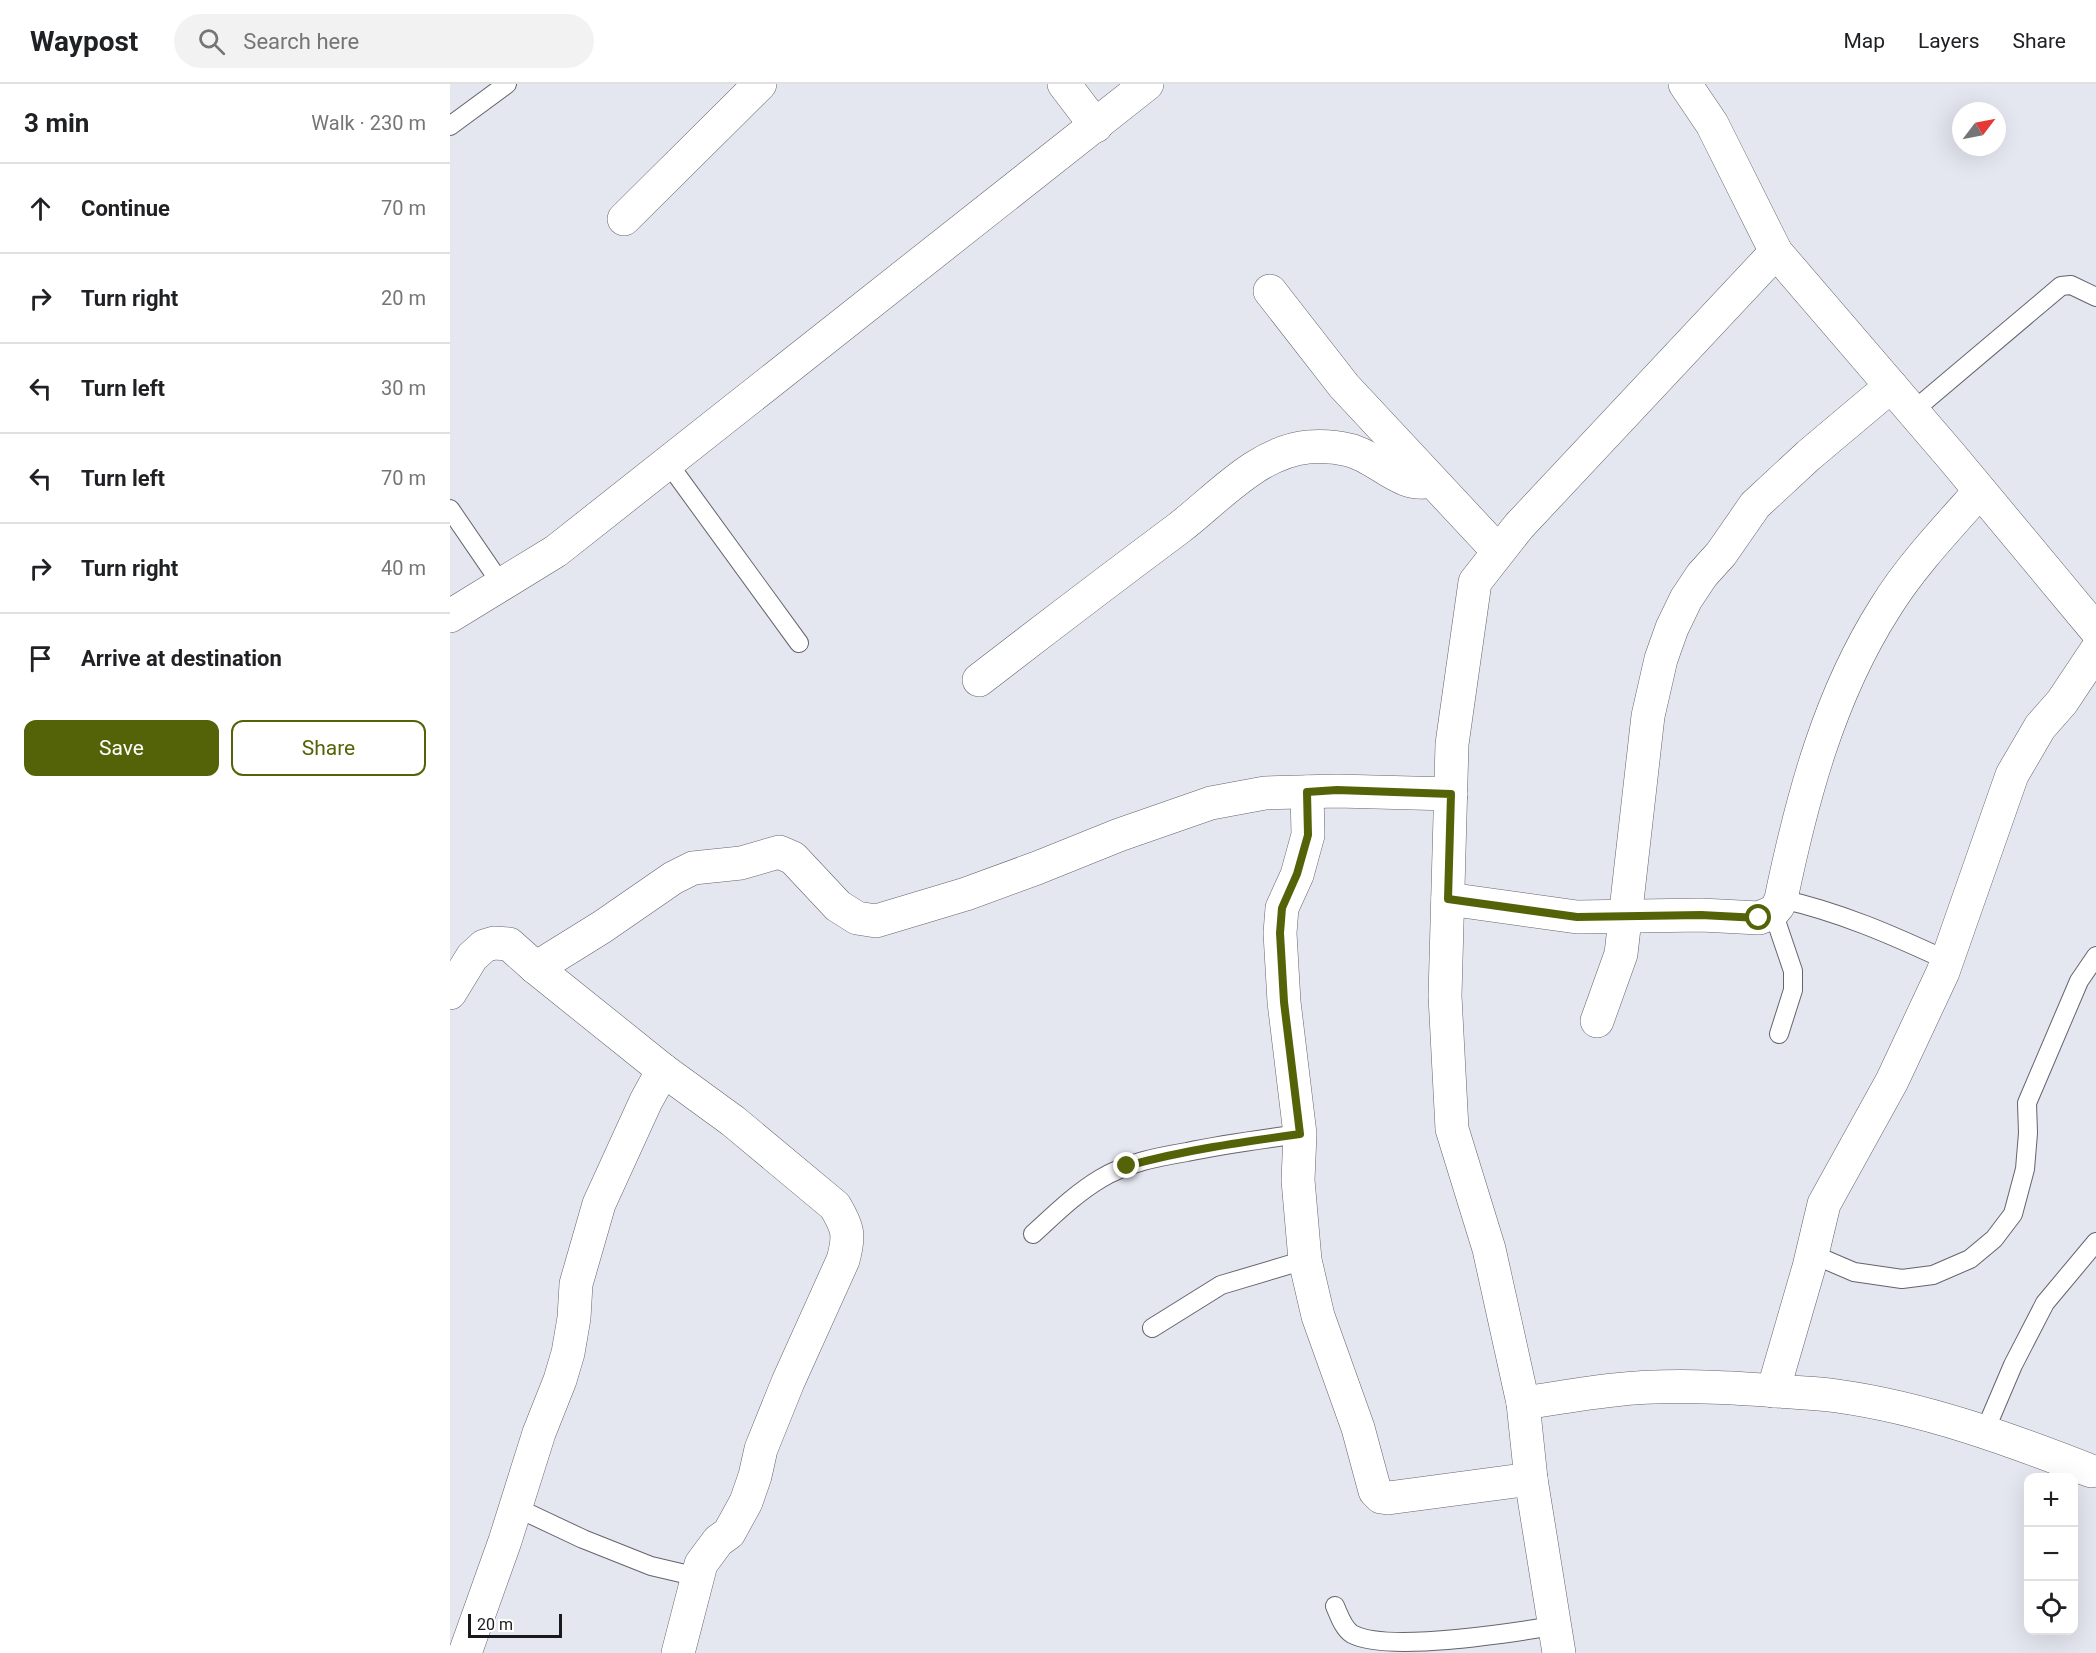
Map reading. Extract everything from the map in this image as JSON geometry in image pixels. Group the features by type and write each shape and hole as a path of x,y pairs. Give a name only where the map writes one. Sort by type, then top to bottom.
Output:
{"street":[{"path":"624,219 760,84"},
{"path":"1064,84 1096,126"},
{"path":"450,616 556,551 1148,84"},
{"path":"1685,84 1712,124 1776,252 1913,411 2096,630"},
{"path":"1556,1640 1531,1479 1523,1403 1490,1249 1452,1129 1444,996 1452,744 1475,582 1497,551 1519,526 1776,252"},
{"path":"1270,291 1344,386 1497,551"},
{"path":"1597,1021 1621,954 1648,716 1661,659 1671,628 1686,598 1721,554 1755,505 1809,454 1891,386"},
{"path":"979,680 1182,526 1248,472 1283,452 1309,447 1349,450 1405,479 1420,484 1431,481"},
{"path":"1448,899 1577,917 1626,915 1759,918 1777,906 1814,765 1854,662 1886,606 1938,538 1980,491"},
{"path":"1773,1390 1824,1204 1892,1081 1946,960 2012,776 2040,727 2062,702 2096,651"},
{"path":"536,969 673,878 693,868 741,863 779,852 793,858 838,906 857,918 876,921 966,894 1119,835 1211,803 1265,793 1337,790 1451,794"},
{"path":"1307,792 1308,835 1297,874 1282,908 1280,933 1284,1002 1300,1134 1298,1180 1305,1260 1318,1316 1358,1428 1375,1491 1381,1497 1388,1498 1531,1479"},
{"path":"450,993 472,957 484,946 509,944 536,969 663,1070 733,1121 835,1206 844,1221 848,1240 843,1260 788,1382 765,1440 746,1502 729,1533 709,1552 701,1564 678,1653"},
{"path":"465,1653 539,1433 560,1380 568,1353 574,1318 576,1284 599,1204 646,1101 663,1070"},
{"path":"1523,1403 1626,1389 1683,1387 1773,1390 1837,1396 1898,1408 2025,1445 2091,1471"}],"lane":[{"path":"450,126 507,84"},
{"path":"1913,411 2061,286 2071,285 2086,290 2096,297"},
{"path":"668,463 799,643"},
{"path":"450,509 502,585"},
{"path":"1779,1034 1793,990 1793,971 1777,906 1836,913 1946,960"},
{"path":"1812,1254 1854,1272 1902,1279 1934,1275 1970,1259 1994,1239 2013,1214 2025,1169 2028,1133 2027,1103 2079,981 2096,956"},
{"path":"1033,1234 1071,1199 1101,1178 1127,1166 1220,1145 1300,1134"},
{"path":"1984,1433 2013,1365 2045,1303 2096,1242"},
{"path":"1152,1328 1221,1286 1305,1260"},
{"path":"515,1507 583,1539 651,1566 698,1576"},
{"path":"1335,1606 1343,1625 1350,1633 1364,1640 1386,1643 1556,1640"}],"route":[{"path":"1127,1166 1220,1145 1300,1134 1284,1002 1280,933 1282,908 1297,874 1308,835 1307,792 1337,790 1451,794 1448,899 1577,917 1701,915 1759,918"}]}
